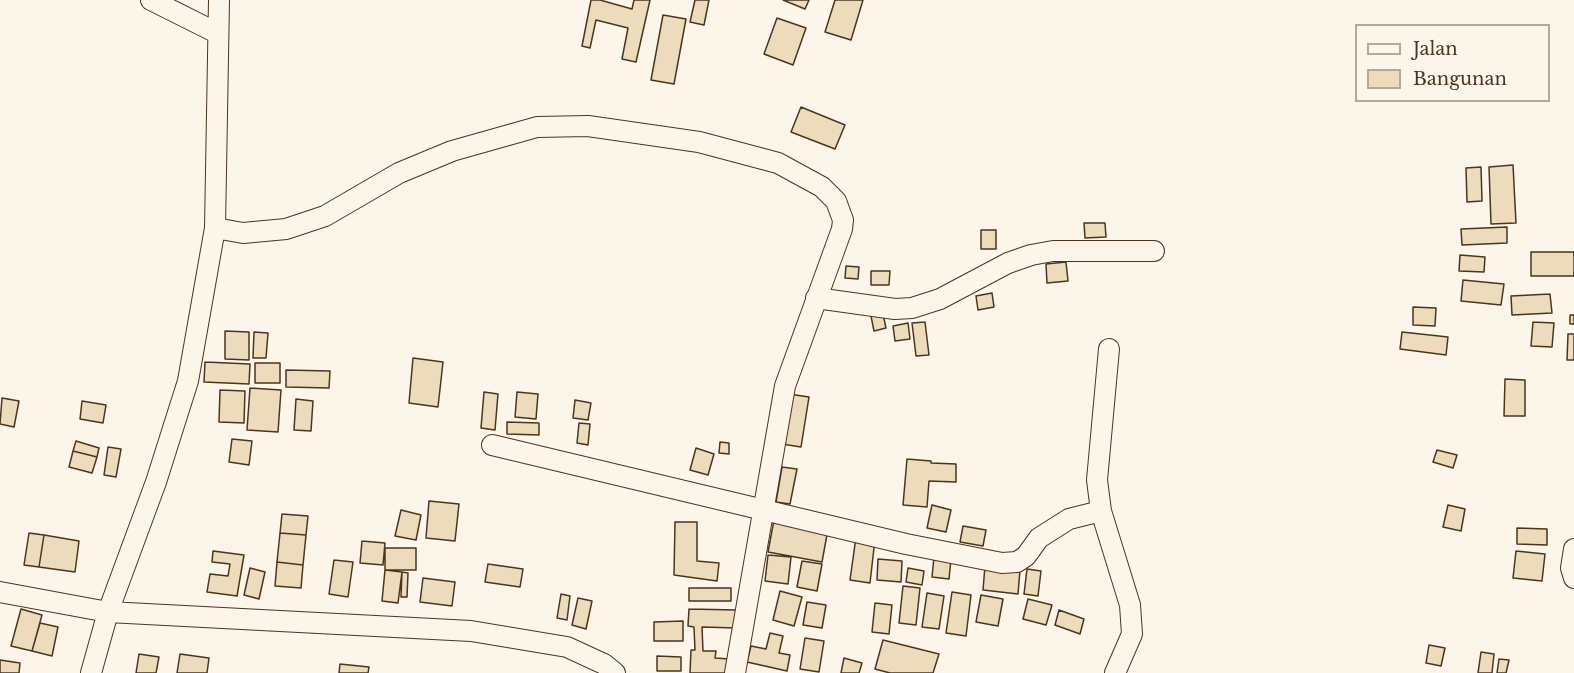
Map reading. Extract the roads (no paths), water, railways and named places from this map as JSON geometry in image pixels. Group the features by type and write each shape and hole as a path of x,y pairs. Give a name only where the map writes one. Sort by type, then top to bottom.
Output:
{"street":[{"path":"151,0 217,33"},
{"path":"91,673 108,612 156,482 188,381 215,228 219,0"},
{"path":"215,228 243,233 286,229 325,216 399,173 452,151 537,127 588,126 699,142 778,163 822,187 836,201 843,220 842,229 785,386 735,673"},
{"path":"816,298 895,309 912,308 940,299 1008,263 1031,255 1053,250 1154,250"},
{"path":"1109,350 1097,480 1101,511 1130,605 1132,634 1115,673"},
{"path":"492,446 906,544 1002,563 1017,562 1026,556 1039,538 1069,519 1101,511"},
{"path":"1574,549 1571,568 1574,578"},
{"path":"0,592 108,612 471,631 567,647 604,664 615,673"}]}
